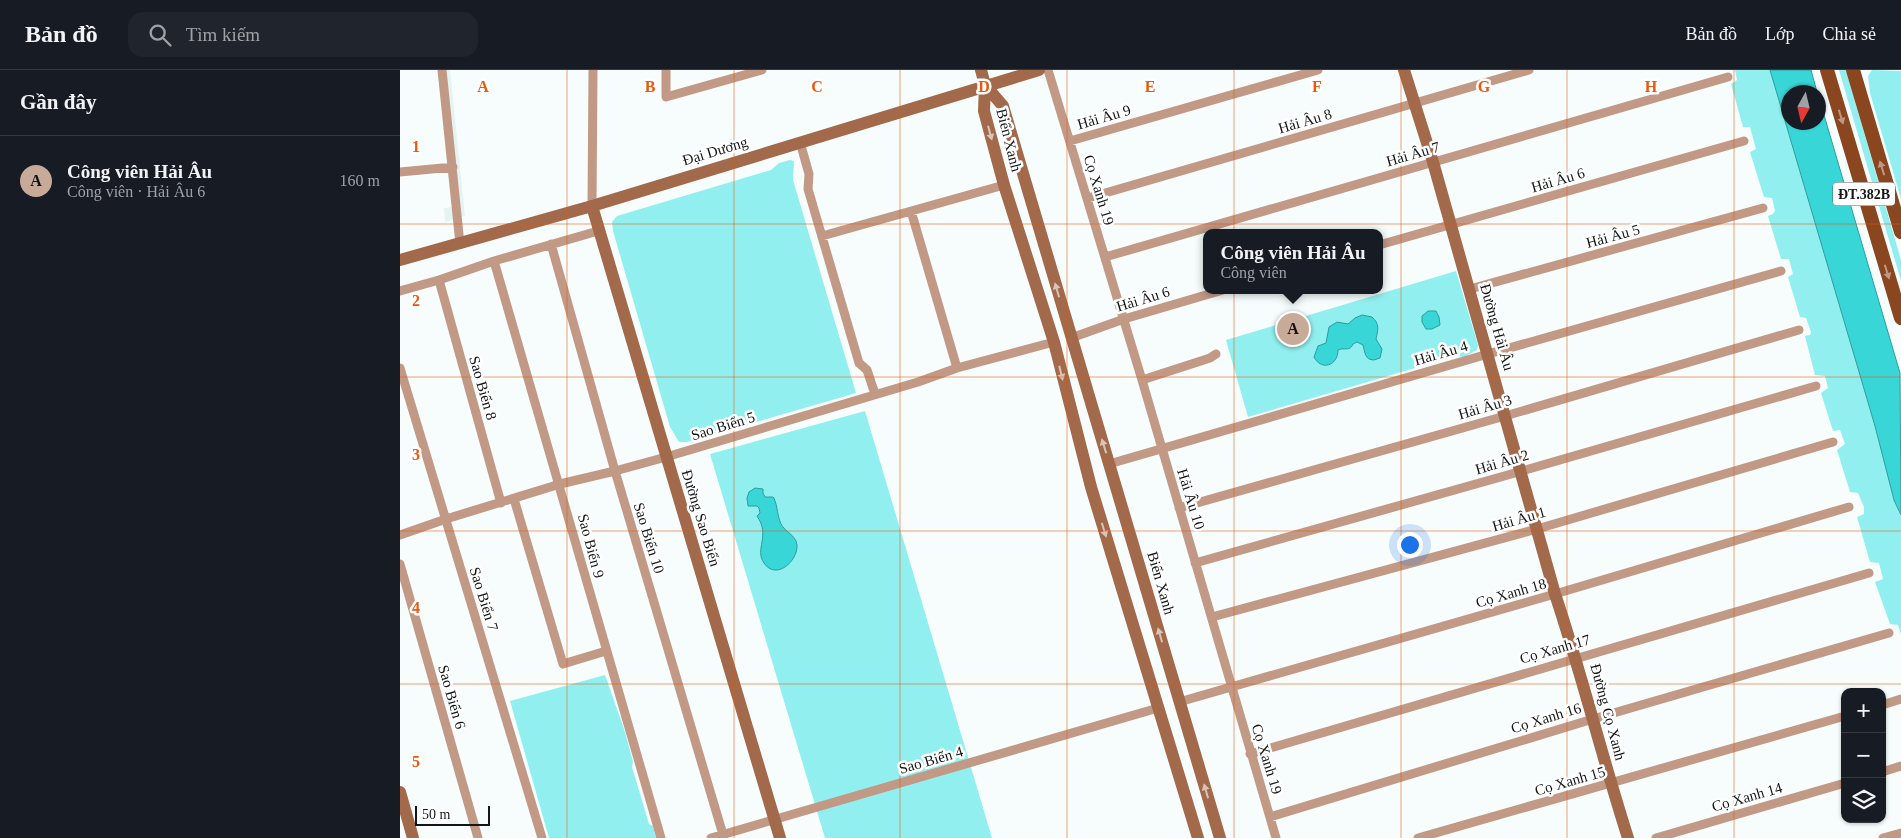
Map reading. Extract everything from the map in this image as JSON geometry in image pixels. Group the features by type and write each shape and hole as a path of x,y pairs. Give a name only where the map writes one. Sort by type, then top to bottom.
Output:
{"main road":[{"name":"ĐT.382B","path":"1827,70 1901,318"},
{"name":"ĐT.382B","path":"1853,70 1901,232"}],"street":[{"path":"442,70 460,244"},
{"path":"592,206 593,70"},
{"path":"666,70 666,97 762,70"},
{"path":"981,70 985,85"},
{"name":"Đại Dương","path":"400,260 592,206 1039,70"},
{"name":"Cọ Xanh 19","path":"1048,70 1124,319"},
{"name":"Hải Âu 9","path":"1070,141 1318,70"},
{"name":"Đường Hải Âu","path":"1404,70 1470,290 1555,594"},
{"name":"Hải Âu 8","path":"1088,198 1529,70"},
{"name":"Hải Âu 7","path":"1105,257 1728,77"},
{"name":"Biển Xanh","path":"985,85 984,111 1004,185 1054,342 1091,488 1198,838"},
{"name":"Biển Xanh","path":"985,85 1003,106 1220,838"},
{"name":"Hải Âu 6","path":"1383,244 1744,141"},
{"path":"800,142 809,174 808,189 860,363 868,370 874,394"},
{"path":"400,172 453,167"},
{"path":"822,236 1004,185"},
{"name":"Đường Sao Biển","path":"592,206 780,838"},
{"name":"Hải Âu 5","path":"1470,290 1763,208"},
{"path":"911,211 957,368"},
{"path":"400,291 598,231"},
{"name":"Sao Biển 10","path":"551,244 616,472 724,836"},
{"name":"Sao Biển 9","path":"494,261 661,838"},
{"name":"Hải Âu 4","path":"1109,464 1781,271"},
{"name":"Sao Biển 8","path":"439,280 501,503"},
{"name":"Hải Âu 6","path":"1071,338 1124,319 1209,294"},
{"name":"Hải Âu 10","path":"1124,319 1232,688"},
{"name":"Hải Âu 3","path":"1178,508 1505,416 1799,330"},
{"path":"1054,342 1071,338"},
{"name":"Sao Biển 5","path":"400,535 560,484 616,472 957,368 1054,342"},
{"path":"1142,380 1210,358 1216,354"},
{"name":"Sao Biển 7","path":"400,368 542,838"},
{"name":"Hải Âu 2","path":"1195,562 1522,472 1816,386"},
{"name":"Hải Âu 1","path":"1212,617 1537,529 1833,442"},
{"path":"514,499 563,664 606,651"},
{"name":"Cọ Xanh 18","path":"1179,702 1849,507"},
{"name":"Sao Biển 6","path":"400,564 478,838"},
{"name":"Cọ Xanh 17","path":"1250,754 1576,657 1869,573"},
{"name":"Đường Cọ Xanh","path":"1555,594 1576,657 1610,784 1628,838"},
{"name":"Cọ Xanh 16","path":"1270,817 1593,718 1889,633"},
{"name":"Cọ Xanh 19","path":"1232,688 1276,838"},
{"path":"1886,704 1901,699"},
{"path":"1158,708 1179,702"},
{"name":"Sao Biển 4","path":"711,838 724,836 1158,708"},
{"name":"Cọ Xanh 15","path":"1418,838 1841,717"},
{"path":"1886,771 1901,766"},
{"name":"Cọ Xanh 14","path":"1656,838 1841,784"},
{"path":"400,792 413,838"},
{"path":"1883,838 1901,833"}],"shaded area":[{"path":"442,70 450,70 465,216 445,222 444,208 453,207"},
{"path":"1735,70 1770,70 1781,107 1781,130 1788,130 1875,426 1894,499 1901,515 1901,635 1898,625 1890,624 1875,582 1883,579 1879,563 1870,562 1857,517 1864,514 1864,507 1858,493 1850,492 1837,450 1845,444 1840,430 1833,431 1821,393 1828,388 1825,376 1815,375 1805,336 1810,335 1811,332 1806,318 1800,317 1788,277 1793,274 1789,259 1781,259 1768,216 1775,211 1772,198 1764,197 1750,152 1756,149 1750,127 1743,127 1731,84 1737,80"},
{"path":"1770,70 1811,70 1815,85 1781,85 1781,107"},
{"path":"1839,70 1846,70 1901,260 1901,281"},
{"path":"1872,70 1901,71 1901,199 1870,93 1868,76"},
{"path":"1826,122 1900,373 1901,515 1894,500 1875,426 1788,130 1826,130"},
{"path":"790,160 794,161 793,180 856,393 687,442 679,442 670,427 612,222 617,216 771,170 779,163"},
{"path":"1456,271 1478,345 1477,350 1464,357 1456,356 1248,417 1226,340"},
{"path":"1428,311 1436,311 1439,317 1440,325 1432,329 1426,329 1422,322 1422,316"},
{"path":"1362,315 1372,317 1376,322 1378,330 1376,339 1382,349 1380,358 1369,359 1366,356 1363,345 1357,342 1349,349 1338,350 1335,360 1329,365 1321,364 1317,361 1314,357 1318,346 1326,343 1329,327 1337,322 1348,324"},
{"path":"865,411 992,838 825,838 710,454"},
{"path":"755,488 763,489 765,497 774,498 781,524 793,536 797,545 794,557 785,567 780,569 774,570 769,568 761,558 763,530 757,516 760,513 759,508 757,506 748,506 747,498 749,492"},
{"path":"605,675 625,732 633,762 632,767 649,824 653,826 656,838 549,838 510,701"}],"place":[{"name":"Công viên Hải Âu","path":"1293,329"}]}
